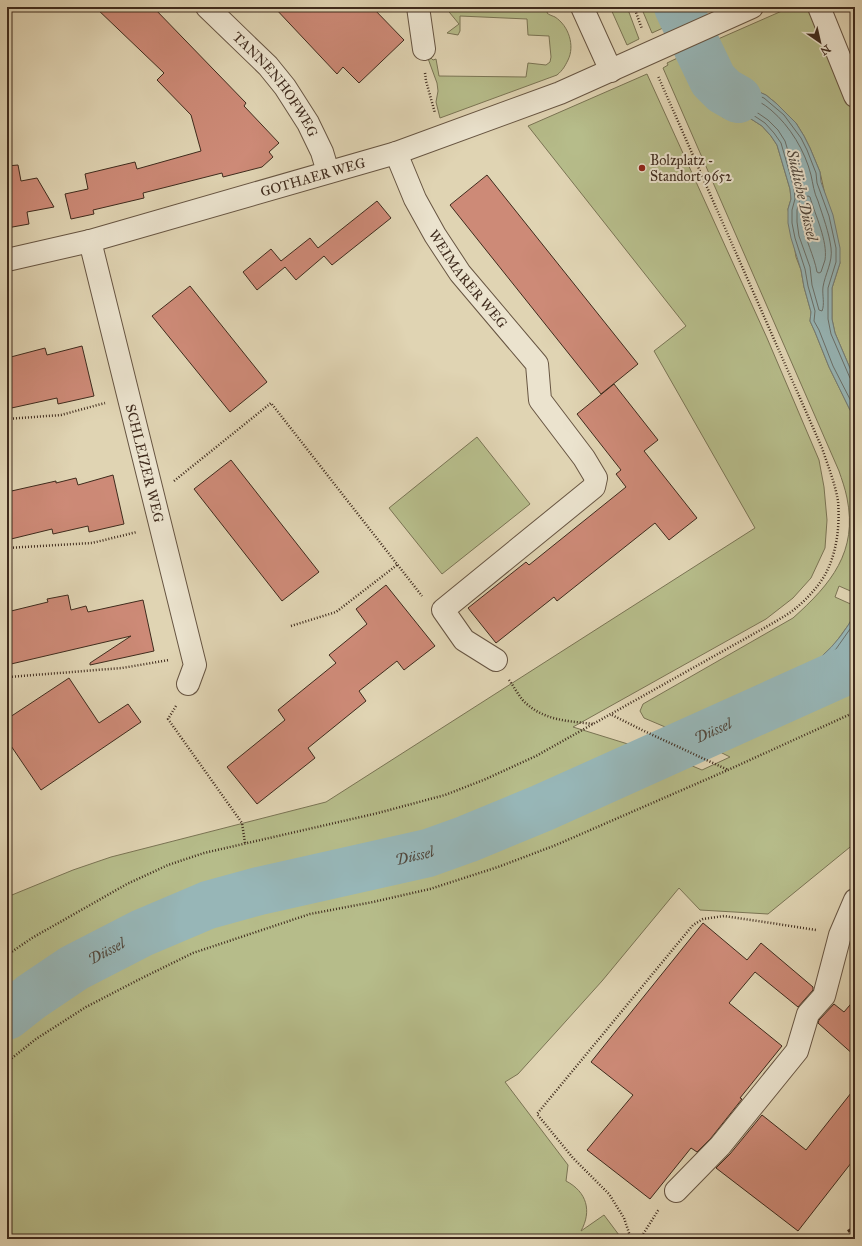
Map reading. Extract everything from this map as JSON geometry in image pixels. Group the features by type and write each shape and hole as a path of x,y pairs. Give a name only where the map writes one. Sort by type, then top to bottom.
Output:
{"street":[{"name":"TANNENHOFWEG","path":"207,7 268,66 285,87 308,123 322,152 328,172"},
{"path":"418,7 424,49"},
{"path":"582,7 612,71"},
{"name":"GOTHAER WEG","path":"7,260 90,240 396,153 612,71 752,7"},
{"path":"819,7 855,96"},
{"name":"WEIMARER WEG","path":"396,153 418,205 435,235 460,273 537,364 540,400 584,458 596,478 594,487 443,610"},
{"name":"SCHLEIZER WEG","path":"90,240 193,655 195,665 188,684"},
{"path":"443,610 464,640 496,660"},
{"path":"676,1191 720,1146 797,1051 808,1014 824,996 840,935 855,900"}],"path":[{"path":"424,49 426,81 442,136"},
{"path":"7,955 32,938 127,884 168,866 197,856 245,843 378,813 445,795 486,780 536,756 595,724 773,623 796,608 826,574 833,556 838,523 838,501 832,478 822,448 656,71 655,51"},
{"path":"7,419 60,415 129,397"},
{"path":"151,485 175,481 270,403 430,606 443,610"},
{"path":"7,548 92,543 161,526"},
{"path":"291,626 336,612 397,564"},
{"path":"9,677 122,668 193,655"},
{"path":"496,660 526,705 548,718 595,724"},
{"path":"188,684 168,719 242,823 245,843"},
{"path":"7,1062 36,1039 86,1007 193,953 310,914 430,889 498,867 556,845 728,770 855,712"},
{"path":"612,714 642,730 728,770"},
{"path":"631,1239 624,1218 609,1194 573,1158 537,1114 693,925 703,919 724,916 771,922 840,935"},
{"path":"640,1239 659,1209 676,1191"}],"green space":[{"path":"445,7 514,7 536,11 548,10 547,13 560,21 567,31 571,43 568,60 564,68 557,75 440,118 436,102 438,91 437,83 426,53 433,60 436,59 439,76 526,77 528,63 546,65 550,62 551,57 549,36 528,35 527,19 460,16 460,31 458,35 447,33 459,24"},
{"path":"610,7 627,7 639,39 627,45"},
{"path":"641,7 669,7 674,23 652,33"},
{"path":"689,7 709,7 693,14"},
{"path":"791,7 807,8 812,16 855,114 855,380 835,333 832,319 832,288 840,263 820,172 810,148 796,123 777,104 766,95 750,88 740,86 722,71 709,43"},
{"path":"690,52 709,99 718,113 728,114 733,112 748,117 762,126 771,136 777,145 790,189 791,199 788,209 796,257 801,270 811,312 810,321 829,367 850,410 855,416 855,593 839,586 835,597 855,606 855,613 852,620 833,646 794,678 677,732 644,718 640,711 643,704 793,618 807,605 830,579 845,551 849,535 849,517 846,494 839,471 663,68 668,65 667,63"},
{"path":"647,74 767,338 819,460 824,487 827,520 825,548 811,578 793,598 766,619 573,727 644,749 443,836 229,895 158,922 67,967 7,1012 7,897 73,870 111,857 326,802 755,528 654,351 686,326 528,126"},
{"path":"477,437 530,504 442,574 389,508"},
{"path":"855,678 855,843 768,914 700,910 679,888 602,981 518,1074 505,1082 568,1165 566,1181 579,1191 586,1203 586,1216 581,1231 604,1215 622,1239 7,1239 7,1021 77,973 141,936 237,902 434,855 678,760 702,770 730,757 706,745"}],"water":[{"path":"669,7 689,7 693,14 674,23"},
{"path":"709,43 714,57 722,71 740,86 750,88 766,95 796,123 810,148 820,172 821,182 833,215 840,248 840,263 832,288 832,319 835,333 855,380 855,416 850,410 829,367 810,321 811,312 788,223 788,209 791,199 790,189 777,145 762,126 748,117 733,112 724,118 712,105 703,88 690,52"},
{"path":"855,613 855,652 849,659 855,657 855,678 706,745 677,732 752,698 801,673 822,656 840,637"}],"pier":[{"path":"675,731 708,746 705,747 676,734"}],"building":[{"path":"95,7 153,7 246,103 244,106 279,143 269,152 273,157 262,167 223,177 222,173 143,193 144,198 93,210 94,214 71,219 65,194 88,189 85,174 135,162 137,169 201,151 191,115 157,80 164,73"},
{"path":"274,7 372,7 404,40 359,83 343,67 337,74"},
{"path":"18,165 21,181 37,178 54,207 27,212 29,224 7,228 7,166"},
{"path":"487,175 638,364 601,394 450,205"},
{"path":"377,201 391,218 332,265 324,256 296,280 285,267 257,290 243,272 271,249 281,261 310,238 318,248"},
{"path":"190,286 267,382 230,412 152,316"},
{"path":"82,346 94,396 58,404 57,398 7,409 7,358 45,348 47,355"},
{"path":"614,384 658,440 644,451 697,518 669,540 655,523 557,601 554,597 496,643 468,608 526,562 529,565 626,487 616,474 621,470 577,414"},
{"path":"231,460 319,572 282,601 194,489"},
{"path":"113,475 124,524 89,532 88,526 53,534 52,529 7,540 7,492 76,478 78,485"},
{"path":"386,585 435,646 404,670 397,661 359,691 366,701 308,748 315,758 257,804 227,767 285,720 278,710 336,663 329,655 367,624 356,609"},
{"path":"68,595 71,610 86,606 88,612 143,600 154,651 90,665 90,663 131,636 11,664 10,659 7,659 7,612 48,602 47,599"},
{"path":"69,678 99,723 128,704 141,722 41,790 7,740 7,719"},
{"path":"703,923 747,960 761,943 813,987 813,990 798,1007 755,972 729,1003 782,1046 740,1098 742,1099 711,1138 697,1152 691,1148 650,1199 587,1150 633,1095 591,1062"},
{"path":"855,999 855,1056 818,1023 834,1004 844,1012"},
{"path":"855,1088 855,1158 798,1231 716,1168 730,1154 762,1115 806,1150"}],"waterway":[{"name":"Südliche Düssel","path":"678,7 713,80 724,91 738,99"},
{"name":"Düssel","path":"7,1016 31,997 74,968 142,933 208,905 259,891 428,853 467,839 542,808 855,667"}],"railway":[{"path":"836,1239 855,1227"}],"place":[{"name":"Bolzplatz - Standort 9652","path":"642,168"}]}
